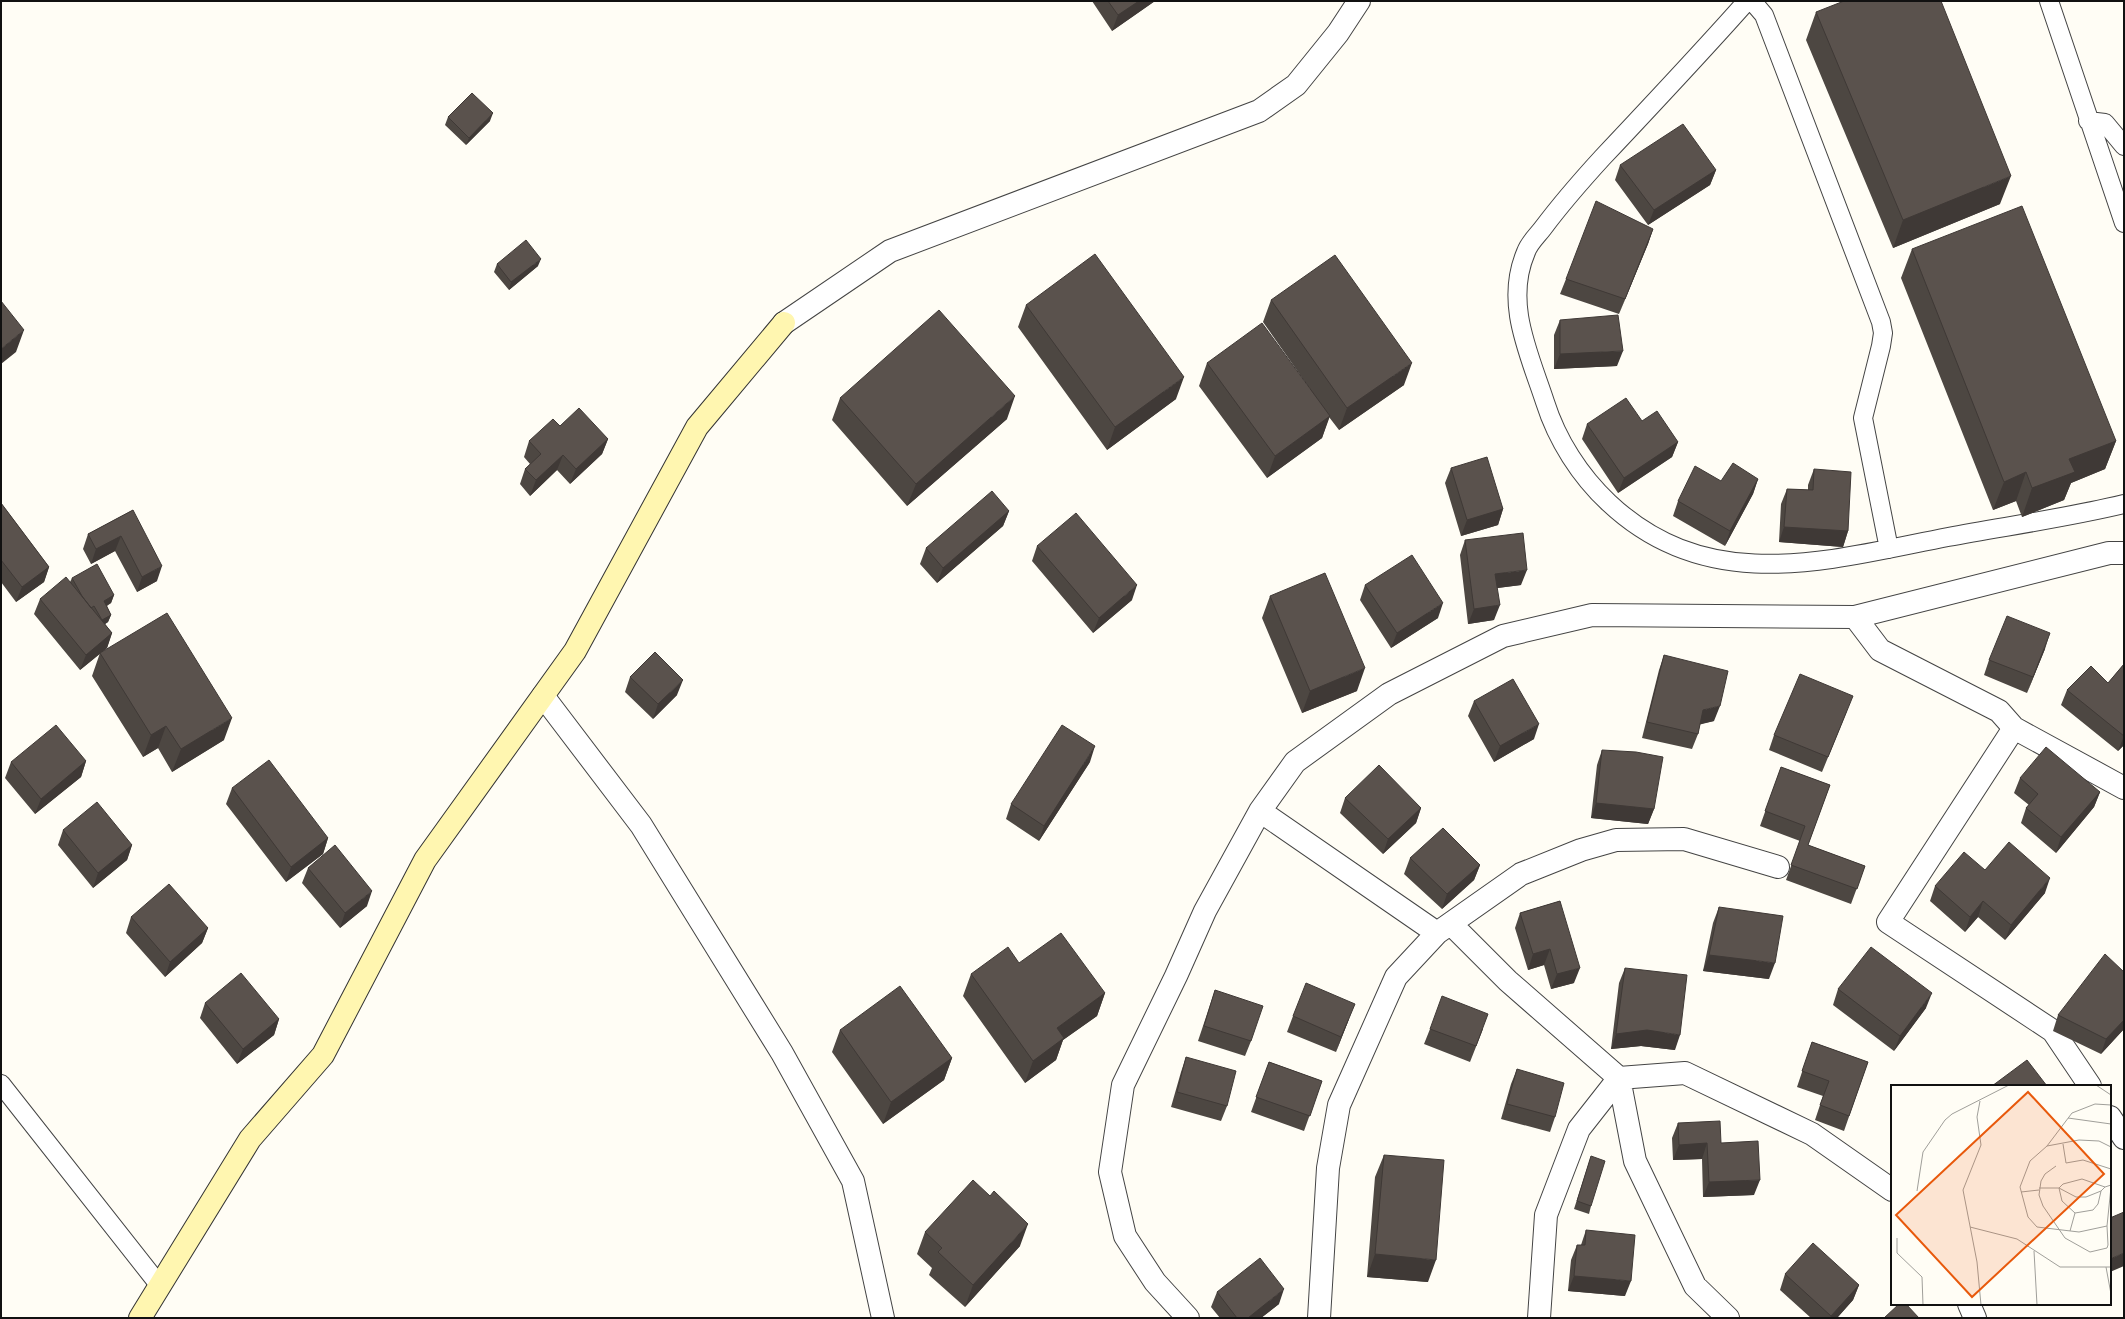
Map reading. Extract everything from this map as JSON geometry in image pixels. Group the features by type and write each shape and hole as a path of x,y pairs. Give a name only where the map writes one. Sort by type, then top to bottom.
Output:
{"street":[{"path":"140,1318 250,1139 323,1055 426,860 575,651 697,427 784,323 890,251 1259,111 1296,85 1338,33 1359,1"},
{"path":"1188,1318 1155,1282 1125,1236 1110,1172 1123,1085 1176,976 1204,910 1260,812 1295,762 1388,694 1503,636 1592,615 1855,617 2109,553 2124,553"},
{"path":"1855,617 1880,650 1999,711 2014,728 2124,788"},
{"path":"543,696 641,825 782,1053 853,1180 884,1318"},
{"path":"2014,728 1888,922 2053,1031 2089,1085"},
{"path":"1260,812 1444,928 1508,981 1619,1078 1635,1161 1695,1286 1728,1318"},
{"path":"1319,1318 1328,1168 1339,1105 1396,977 1444,928 1521,874 1581,850 1616,840 1684,839 1778,867"},
{"path":"1539,1318 1546,1215 1579,1129 1619,1078 1685,1073 1812,1134 1891,1189"},
{"path":"2111,1118 2124,1138"},
{"path":"1969,1305 1975,1318"}],"lane":[{"path":"1747,1 1570,192 1527,249 1518,280 1518,318 1551,420 1565,448 1582,474 1602,497 1625,518 1650,536 1700,557 1746,564 1833,560 1993,528 2082,514 2124,504"},
{"path":"1752,1 1764,15 1881,322 1883,333 1881,346 1863,418 1889,548"},
{"path":"2049,1 2088,121 2124,223"},
{"path":"2088,121 2105,123 2124,146"},
{"path":"1,1084 160,1286"}],"building":[{"path":"1108,1 1139,1 1118,15"},
{"path":"1844,1 1941,1 2011,176 1903,220 1816,12"},
{"path":"472,93 493,113 469,138 448,117"},
{"path":"1683,124 1716,170 1654,210 1620,165"},
{"path":"1596,201 1653,229 1625,299 1566,279"},
{"path":"2022,206 2116,441 2069,459 2075,472 2032,488 2026,472 2004,482 1912,249"},
{"path":"526,240 541,259 511,282 497,264"},
{"path":"1095,254 1184,377 1115,427 1026,305"},
{"path":"1335,255 1412,363 1347,408 1271,300"},
{"path":"1,301 24,330 1,349"},
{"path":"939,310 1015,396 916,484 840,398"},
{"path":"1618,315 1623,351 1560,354 1560,320"},
{"path":"1262,323 1330,416 1275,456 1207,363"},
{"path":"1626,398 1642,421 1657,411 1678,442 1624,478 1587,424"},
{"path":"579,408 608,439 576,469 563,455 536,480 525,469 541,454 529,441 553,419 560,426"},
{"path":"1487,457 1503,509 1467,520 1451,468"},
{"path":"1733,463 1758,479 1730,531 1678,501 1695,466 1721,481"},
{"path":"1814,469 1851,472 1848,531 1784,527 1787,489 1813,490"},
{"path":"992,491 1009,511 943,568 926,548"},
{"path":"1,503 49,567 22,587 1,560"},
{"path":"133,510 162,566 142,577 121,536 96,549 88,534"},
{"path":"1076,513 1137,585 1099,618 1037,546"},
{"path":"1523,533 1527,570 1495,574 1500,605 1474,609 1465,540"},
{"path":"1412,555 1443,603 1397,633 1365,585"},
{"path":"97,564 114,595 104,601 111,615 102,620 94,606 91,608 82,596 72,578"},
{"path":"1325,573 1365,668 1310,691 1270,596"},
{"path":"66,577 112,633 86,655 40,599"},
{"path":"167,613 232,718 181,749 166,726 151,735 100,653"},
{"path":"2007,616 2050,633 2033,677 1989,660"},
{"path":"655,652 683,680 658,704 630,677"},
{"path":"1664,655 1728,671 1720,706 1703,710 1698,734 1647,722"},
{"path":"2124,664 2124,736 2067,690 2091,666 2108,683"},
{"path":"1800,674 1853,696 1828,757 1774,735"},
{"path":"1513,679 1539,724 1500,746 1474,701"},
{"path":"56,725 86,761 41,799 11,762"},
{"path":"1062,725 1095,746 1044,826 1011,804"},
{"path":"2046,747 2100,792 2061,837 2026,808 2038,794 2020,778"},
{"path":"1602,750 1636,752 1663,757 1654,809 1596,803"},
{"path":"269,760 328,838 291,867 232,788"},
{"path":"1379,765 1421,808 1388,839 1345,798"},
{"path":"1781,767 1830,785 1808,845 1865,866 1857,889 1791,865 1805,826 1765,811"},
{"path":"97,802 132,845 98,873 63,830"},
{"path":"1443,828 1480,865 1447,894 1410,858"},
{"path":"2009,842 2050,878 2011,925 1983,901 1970,917 1935,886 1964,852 1985,870"},
{"path":"335,845 372,891 345,913 308,868"},
{"path":"169,884 208,928 170,962 131,917"},
{"path":"1560,901 1580,968 1557,974 1550,949 1533,954 1520,913"},
{"path":"1719,907 1783,916 1775,963 1709,955"},
{"path":"1061,933 1105,993 1057,1028 1064,1038 1033,1061 971,974 1008,947 1019,963"},
{"path":"1871,947 1932,993 1900,1036 1838,989"},
{"path":"2105,954 2124,972 2124,1020 2106,1039 2058,1015"},
{"path":"1625,968 1687,975 1680,1035 1647,1030 1616,1034"},
{"path":"241,973 279,1019 243,1049 205,1003"},
{"path":"1306,983 1355,1004 1341,1037 1293,1016"},
{"path":"900,986 952,1058 891,1102 840,1030"},
{"path":"1215,990 1263,1006 1251,1041 1204,1026"},
{"path":"1442,996 1488,1014 1476,1046 1430,1029"},
{"path":"1812,1042 1868,1062 1849,1116 1820,1105 1829,1081 1802,1071"},
{"path":"1186,1057 1236,1071 1227,1106 1177,1092"},
{"path":"2027,1060 2046,1085 1993,1085"},
{"path":"1269,1062 1322,1081 1310,1116 1256,1097"},
{"path":"1517,1069 1564,1083 1555,1117 1507,1104"},
{"path":"1720,1121 1721,1143 1758,1141 1760,1180 1709,1182 1707,1143 1679,1145 1678,1123"},
{"path":"1384,1155 1444,1160 1436,1260 1375,1254"},
{"path":"1591,1156 1605,1161 1591,1206 1577,1201"},
{"path":"973,1180 990,1196 994,1191 1028,1224 973,1285 938,1252 942,1248 925,1232"},
{"path":"2124,1212 2124,1253 2111,1259 2111,1218"},
{"path":"1586,1230 1635,1235 1631,1281 1574,1276 1577,1245 1585,1245"},
{"path":"1813,1243 1859,1285 1831,1316 1785,1274"},
{"path":"1260,1258 1284,1289 1248,1318 1237,1318 1217,1292"},
{"path":"1898,1305 1907,1305 1919,1318 1884,1318"}]}
